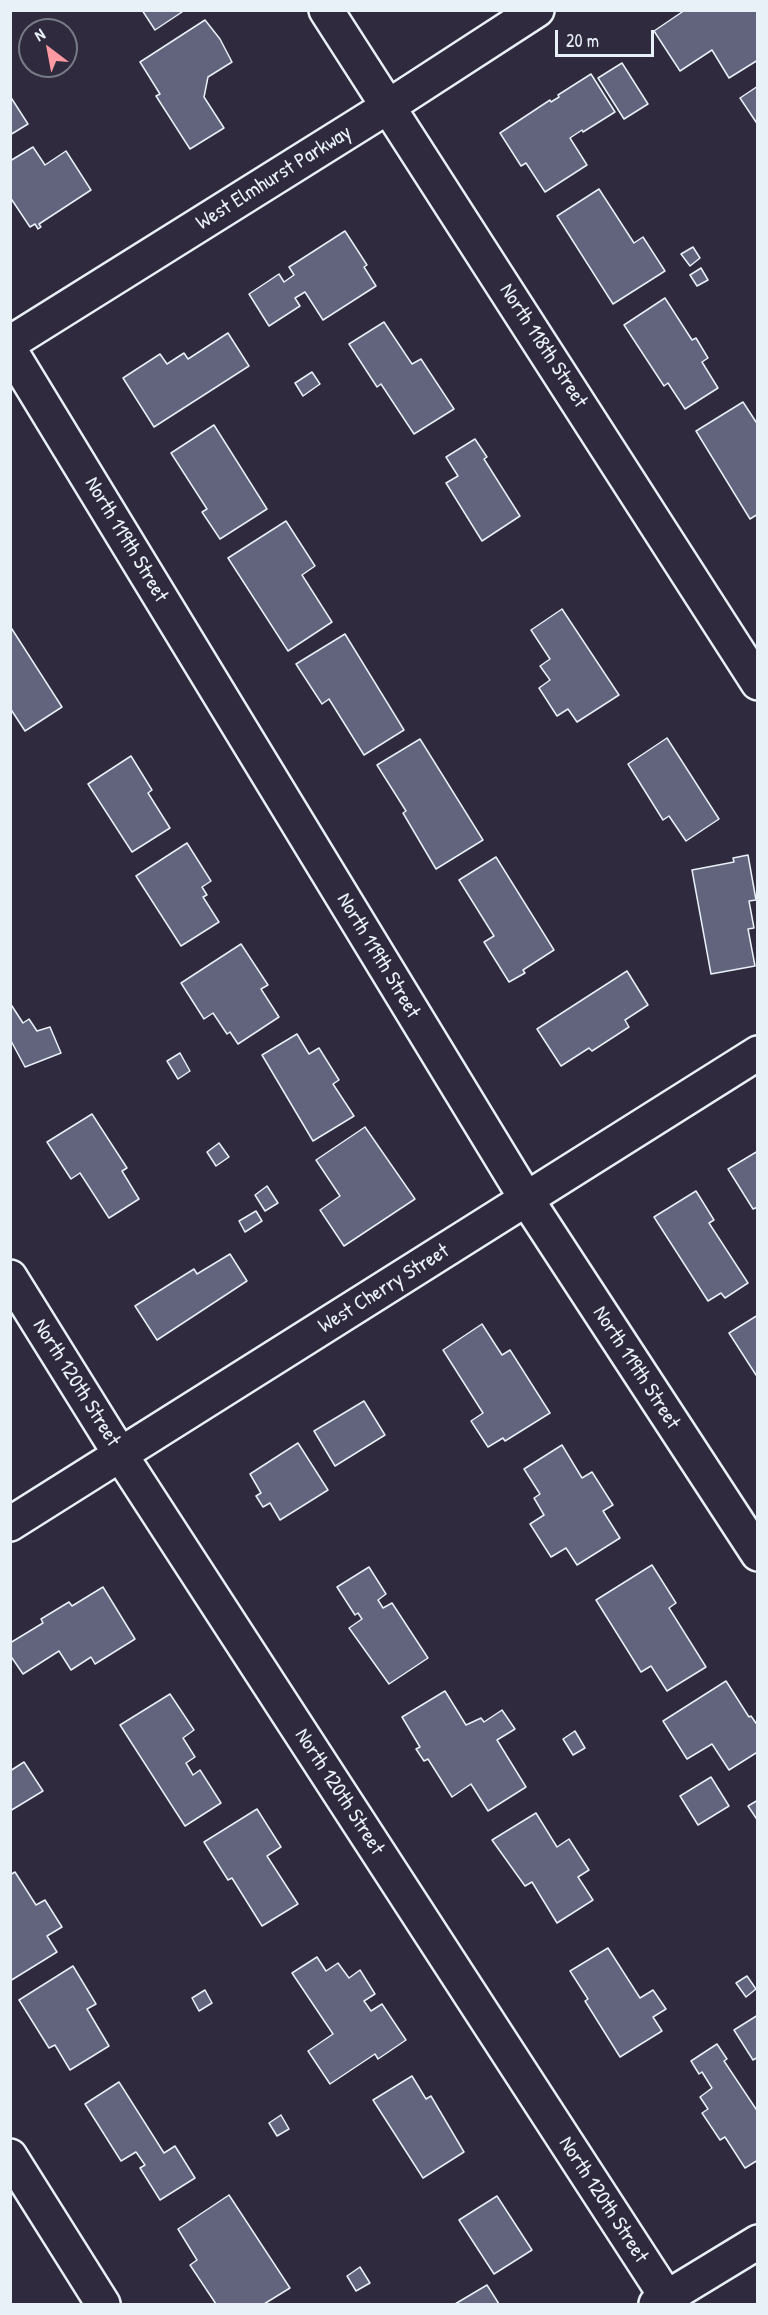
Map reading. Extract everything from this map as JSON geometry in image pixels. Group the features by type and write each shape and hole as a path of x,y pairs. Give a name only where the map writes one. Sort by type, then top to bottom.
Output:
{"street":[{"name":"North 118th Street","path":"326,10 758,683"},
{"name":"West Elmhurst Parkway","path":"10,343 389,106 537,10"},
{"name":"North 119th Street","path":"10,350 527,1200 758,1554"},
{"name":"West Cherry Street","path":"10,1524 758,1053"},
{"name":"North 120th Street","path":"10,1277 120,1454 665,2302"},
{"path":"10,2156 103,2304"},
{"path":"665,2302 758,2242"}],"building":[{"path":"142,10 185,10 155,30"},
{"path":"685,10 758,10 758,60 729,78 712,50 680,71 654,31"},
{"path":"205,20 220,39 232,62 208,77 204,97 224,128 190,149 156,96 160,94 140,62"},
{"path":"622,63 648,104 624,119 598,78"},
{"path":"591,74 615,112 570,138 587,165 545,192 526,163 521,166 500,133 550,100 551,102 559,97 558,95"},
{"path":"758,86 758,125 740,98"},
{"path":"10,96 28,124 10,135"},
{"path":"33,147 45,165 66,151 91,190 39,224 41,227 38,229 35,224 30,227 10,197 10,161"},
{"path":"599,189 634,243 643,237 665,271 613,304 557,216"},
{"path":"345,231 367,265 364,267 376,286 323,320 305,292 295,298 300,306 269,326 249,294 279,274 284,282 294,275 289,267"},
{"path":"693,247 700,258 690,266 681,254"},
{"path":"701,268 708,280 697,286 690,275"},
{"path":"665,298 692,340 696,338 708,358 702,362 718,388 685,409 668,383 664,386 624,325"},
{"path":"384,322 412,364 421,359 454,409 414,434 381,384 377,387 349,344"},
{"path":"228,333 249,366 154,427 123,378 160,354 167,364 184,353 188,359"},
{"path":"312,372 320,384 303,396 295,383"},
{"path":"743,402 758,425 758,514 750,519 696,431"},
{"path":"214,425 267,509 220,539 202,512 207,509 171,453"},
{"path":"475,439 487,457 484,459 520,516 482,541 446,483 458,476 446,457"},
{"path":"286,521 315,566 302,575 332,622 288,651 228,558"},
{"path":"562,609 619,695 577,722 568,709 557,716 539,688 550,680 540,666 550,659 531,630"},
{"path":"10,626 62,707 25,731 10,708"},
{"path":"345,634 404,730 364,755 329,699 322,704 296,664"},
{"path":"667,738 719,819 686,841 669,816 663,820 628,764"},
{"path":"420,739 483,840 436,869 403,813 406,811 377,765"},
{"path":"131,756 152,790 148,793 170,828 132,852 88,784"},
{"path":"187,843 211,881 202,887 207,895 203,897 219,922 181,946 136,876"},
{"path":"748,855 756,900 749,901 754,928 748,929 755,966 711,974 692,870 734,862 733,858"},
{"path":"496,857 554,950 523,970 525,973 509,982 484,942 494,936 459,880"},
{"path":"241,944 268,985 261,989 279,1017 238,1044 230,1032 227,1034 213,1013 204,1019 181,983"},
{"path":"627,971 648,1005 625,1020 629,1027 592,1051 589,1048 561,1066 537,1029"},
{"path":"10,1003 23,1023 29,1019 37,1031 50,1027 61,1053 25,1067 10,1039"},
{"path":"297,1034 309,1054 319,1048 339,1080 333,1084 354,1116 313,1141 262,1055"},
{"path":"180,1053 190,1071 178,1079 167,1061"},
{"path":"92,1114 127,1168 122,1171 139,1199 109,1218 80,1173 71,1179 47,1142"},
{"path":"365,1127 415,1199 344,1246 320,1210 340,1196 316,1160"},
{"path":"219,1143 229,1157 216,1166 207,1152"},
{"path":"758,1151 758,1207 753,1209 728,1169"},
{"path":"267,1186 278,1203 265,1211 255,1195"},
{"path":"696,1191 714,1220 709,1223 748,1283 725,1298 721,1293 708,1301 654,1217"},
{"path":"256,1211 262,1221 245,1232 239,1221"},
{"path":"230,1254 247,1281 157,1340 135,1306 194,1269 197,1274"},
{"path":"758,1315 758,1374 756,1375 729,1333"},
{"path":"482,1324 502,1355 510,1350 550,1413 505,1441 503,1438 488,1447 471,1421 483,1413 443,1350"},
{"path":"364,1401 385,1435 335,1466 314,1431"},
{"path":"298,1443 328,1490 280,1520 270,1503 263,1507 256,1496 261,1493 250,1474"},
{"path":"562,1445 582,1478 592,1472 613,1505 603,1511 620,1538 577,1565 566,1548 551,1557 530,1524 544,1515 534,1498 540,1494 524,1469"},
{"path":"652,1565 676,1603 669,1608 706,1667 667,1691 651,1666 641,1672 596,1600"},
{"path":"369,1567 386,1594 378,1600 383,1608 392,1603 428,1658 389,1684 349,1628 362,1619 358,1613 355,1615 337,1587"},
{"path":"103,1587 135,1639 95,1664 91,1657 71,1670 59,1651 23,1674 10,1655 10,1643 43,1623 41,1619 69,1602 72,1606"},
{"path":"726,1681 749,1717 751,1716 758,1726 758,1755 756,1753 729,1770 712,1744 687,1759 663,1721"},
{"path":"445,1691 466,1725 481,1718 484,1722 502,1710 515,1729 497,1740 526,1787 488,1811 471,1784 452,1797 428,1759 424,1761 416,1749 420,1747 402,1717"},
{"path":"170,1694 194,1730 183,1738 195,1757 186,1763 193,1775 200,1770 221,1803 185,1826 120,1725"},
{"path":"575,1731 585,1748 573,1755 563,1739"},
{"path":"24,1762 43,1791 10,1811 10,1771"},
{"path":"711,1777 729,1806 698,1825 680,1796"},
{"path":"758,1800 758,1821 748,1806"},
{"path":"257,1809 281,1847 267,1856 298,1904 262,1926 232,1878 228,1880 204,1842"},
{"path":"536,1813 557,1847 569,1839 589,1870 578,1877 593,1900 557,1923 532,1882 525,1886 492,1840"},
{"path":"15,1872 36,1905 45,1900 62,1927 47,1936 57,1952 10,1981 10,1875"},
{"path":"608,1948 640,1998 653,1990 666,2009 653,2017 662,2031 620,2057 585,2001 588,1999 570,1971"},
{"path":"317,1957 326,1971 338,1963 349,1978 360,1970 375,1994 364,2001 371,2011 382,2004 406,2040 378,2059 375,2054 330,2084 308,2051 333,2034 292,1973"},
{"path":"73,1966 96,2004 87,2009 109,2046 70,2070 55,2045 49,2048 19,2000"},
{"path":"747,1976 756,1989 746,1997 736,1983"},
{"path":"205,1990 212,2003 199,2011 192,1998"},
{"path":"758,2015 758,2057 753,2060 734,2030"},
{"path":"717,2044 727,2059 724,2061 758,2112 758,2160 745,2168 725,2137 720,2140 702,2113 708,2109 700,2097 712,2088 702,2072 699,2074 691,2061"},
{"path":"412,2076 426,2099 431,2096 464,2152 423,2178 373,2100"},
{"path":"119,2082 164,2153 175,2146 195,2178 160,2200 140,2168 145,2165 136,2152 121,2161 85,2104"},
{"path":"281,2115 289,2129 277,2136 269,2123"},
{"path":"229,2195 290,2288 264,2304 216,2304 190,2265 197,2260 178,2229"},
{"path":"497,2196 532,2250 494,2274 459,2220"},
{"path":"360,2267 370,2283 356,2291 347,2276"},
{"path":"487,2285 499,2304 455,2304"}]}
